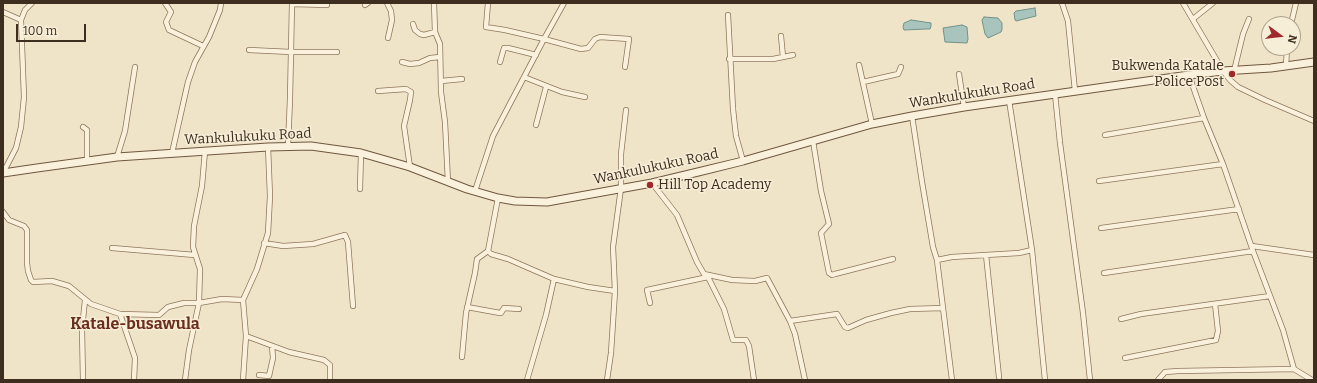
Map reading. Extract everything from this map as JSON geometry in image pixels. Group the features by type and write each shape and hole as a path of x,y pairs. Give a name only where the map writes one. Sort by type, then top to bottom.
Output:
{"main road":[{"name":"Wankulukuku Road","path":"3,173 117,157 268,147 311,146 361,153 410,167 448,182 498,198 516,202 547,202 652,183 743,161 872,124 912,116 1009,100 1189,75 1314,62"}],"street":[{"path":"3,173 16,148 20,127 24,97 21,20 25,10 32,3"},
{"path":"165,3 171,12 166,22 169,30 203,46"},
{"path":"172,153 188,82 203,46 209,37 220,10 221,3"},
{"path":"288,146 292,3 327,4"},
{"path":"387,3 391,11 392,20 388,38"},
{"path":"434,3 435,32 440,44 440,81 448,158 448,182"},
{"path":"488,3 486,27 544,39 581,49 588,48 595,39 600,37 629,39 624,67"},
{"path":"475,191 493,136 564,3"},
{"path":"1062,3 1068,21 1075,91"},
{"path":"1183,3 1223,71 1230,80 1238,87 1314,121"},
{"path":"1193,19 1213,3"},
{"path":"1293,16 1296,3"},
{"path":"3,12 21,20"},
{"path":"728,15 733,116 736,136 743,161"},
{"path":"1234,70 1243,34 1250,19"},
{"path":"413,24 417,32 422,35 435,32"},
{"path":"781,36 783,57"},
{"path":"500,62 504,48 536,55"},
{"path":"249,50 337,52"},
{"path":"729,59 766,59 793,55"},
{"path":"1286,66 1287,56"},
{"path":"402,62 410,64 419,63 430,58 440,57"},
{"path":"859,65 872,124"},
{"path":"117,157 125,131 135,67"},
{"path":"862,82 898,74 901,67"},
{"path":"959,74 964,107"},
{"path":"1189,75 1283,330 1294,368"},
{"path":"524,77 546,87 585,97"},
{"path":"440,81 462,79"},
{"path":"536,126 546,87"},
{"path":"378,91 406,89 411,92 404,126 410,167"},
{"path":"1055,94 1091,380"},
{"path":"1009,100 1032,250 1045,380"},
{"path":"607,380 611,353 615,290 613,247 621,188 621,154 626,110"},
{"path":"912,116 933,247 937,260 952,380"},
{"path":"1105,135 1204,118"},
{"path":"84,127 88,130 87,161"},
{"path":"813,141 821,191 829,224 822,234 829,273 832,275 893,259"},
{"path":"243,380 246,336 243,300 257,269 268,234 270,196 268,147"},
{"path":"185,380 189,350 199,303 200,269 193,247 194,226 203,180 205,151"},
{"path":"360,189 361,153"},
{"path":"1099,181 1223,164"},
{"path":"652,183 677,215 697,262 724,309 733,340 746,340 749,346 754,380"},
{"path":"462,357 465,317 477,259 488,251 498,198"},
{"path":"1101,228 1239,210"},
{"path":"3,212 9,220 24,226 27,230 27,263 31,280 33,282 52,281 69,286 91,304 120,314 159,315 165,309 179,304 199,303 222,299 243,300"},
{"path":"264,243 283,246 298,246 313,244 345,235 348,242 353,306"},
{"path":"112,248 195,255"},
{"path":"1104,273 1252,249 1314,255"},
{"path":"937,260 952,257 1019,253 1032,250"},
{"path":"488,251 491,254 508,259 554,279 588,287 615,290"},
{"path":"986,255 999,377"},
{"path":"650,303 647,290 706,276 732,280 755,281 767,278 790,321 795,334 805,380"},
{"path":"527,380 546,315 554,279"},
{"path":"1121,319 1141,314 1270,296"},
{"path":"83,380 82,335 85,300"},
{"path":"1125,358 1216,340 1218,331 1215,304"},
{"path":"467,307 500,313 504,308 519,309"},
{"path":"790,321 837,314 845,327 848,328 866,320 910,309 943,308"},
{"path":"120,314 135,358 134,380"},
{"path":"246,336 289,352 327,362 330,368 330,380"},
{"path":"259,375 269,376 272,346"},
{"path":"1157,380 1165,372 1294,368 1312,380"}],"water":[{"path":"1035,8 1036,16 1015,20 1014,13 1016,11"},
{"path":"984,17 998,18 1002,23 1001,32 988,38 985,34 982,20"},
{"path":"911,20 931,23 930,29 904,30 904,23"},
{"path":"962,25 967,27 967,43 945,42 943,28"}],"place":[{"name":"Bukwenda Katale Police Post","path":"1232,74"},
{"name":"Hill Top Academy","path":"650,185"}],"district":[{"name":"Katale-busawula","path":"135,325"}]}
